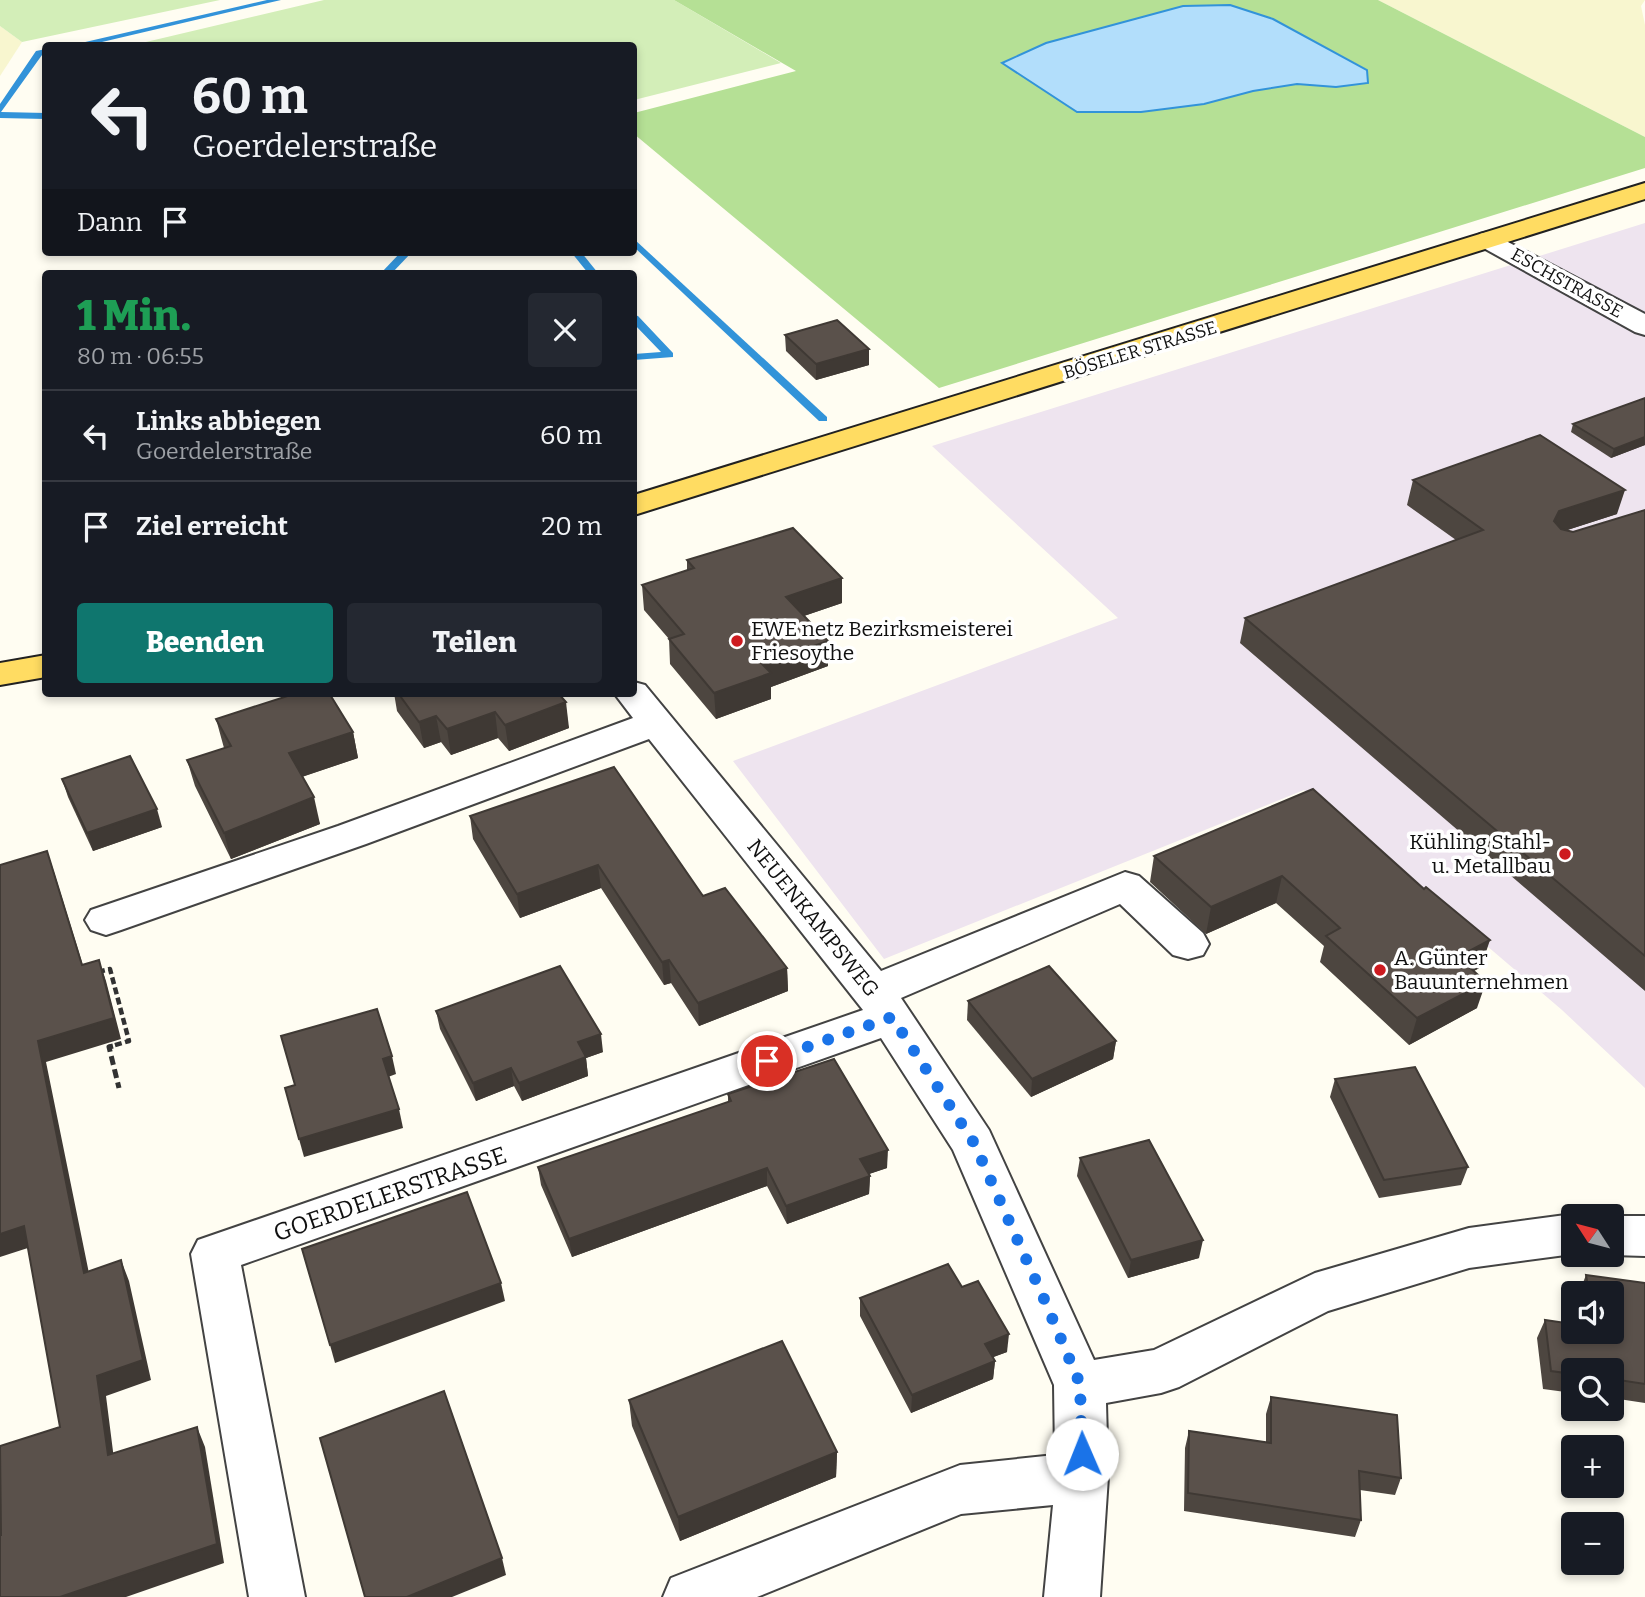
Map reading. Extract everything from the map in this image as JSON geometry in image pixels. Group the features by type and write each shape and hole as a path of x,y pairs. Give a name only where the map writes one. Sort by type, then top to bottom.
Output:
{"main road":[{"name":"BÖSELER STRASSE","path":"637,504 1645,191"},
{"path":"0,674 42,667"}],"street":[{"name":"ESCHSTRASSE","path":"1489,240 1645,326"},
{"name":"NEUENKAMPSWEG","path":"106,920 352,835 644,708 883,1004 974,1143 1080,1384 1082,1477 1072,1597"},
{"path":"883,1004 1125,886 1188,944"},
{"name":"GOERDELERSTRASSE","path":"277,1597 215,1254 883,1004"},
{"path":"1624,1235 1645,1236"},
{"path":"1080,1384 1161,1371 1315,1294 1469,1248 1561,1236"},
{"path":"691,1597 960,1490 1082,1477"}],"path":[{"path":"86,976 110,969 129,1041 109,1047 119,1088"}],"shaded area":[{"path":"1378,0 1645,0 1641,6 1645,25 1645,137"},
{"path":"0,26 22,42 0,76"},
{"path":"1645,223 1645,1088 1562,1010 1304,790 884,959 733,761 1118,618 932,446"}],"green space":[{"path":"0,0 220,0 22,42 0,26"},
{"path":"324,0 674,0 781,63 637,99 637,42 146,42"},
{"path":"674,0 1378,0 1645,137 1645,168 939,388 637,136 637,112 796,71","holes":["1230,5 1273,19 1366,69 1368,83 1336,87 1297,84 1253,91 1204,104 1141,112 1078,112 1002,63 1046,43 1183,6"]}],"water":[{"path":"1230,5 1273,19 1367,70 1368,83 1336,87 1297,84 1253,91 1204,104 1141,112 1077,112 1002,63 1046,43 1183,6"}],"building":[{"path":"837,320 869,349 816,364 785,335"},
{"path":"1645,398 1645,437 1614,449 1573,424"},
{"name":"Kühling Stahl- u. Metallbau","path":"1540,435 1625,490 1559,511 1554,521 1561,529 1573,532 1645,510 1645,956 1245,618 1483,530 1413,480"},
{"name":"EWE netz Bezirksmeisterei Friesoythe","path":"793,528 842,578 786,597 828,641 762,664 771,673 714,693 669,639 684,634 642,585 694,568 687,560"},
{"path":"285,697 331,697 353,732 289,753 314,797 224,833 187,760 231,746 216,719"},
{"path":"401,697 562,697 566,702 505,725 495,712 447,729 436,716 419,722"},
{"path":"130,756 157,809 87,833 62,779"},
{"path":"614,767 703,896 725,888 787,968 698,1003 669,960 662,962 598,865 517,894 470,816"},
{"path":"1313,789 1424,889 1426,887 1490,940 1458,957 1486,982 1417,1018 1326,936 1340,928 1282,876 1211,907 1154,856"},
{"path":"47,851 82,965 99,960 114,1018 38,1041 84,1273 121,1260 143,1360 97,1376 108,1455 197,1427 217,1544 60,1597 0,1597 0,1446 60,1427 24,1226 0,1234 0,865"},
{"path":"560,966 601,1034 578,1042 586,1057 519,1083 511,1068 473,1083 436,1011"},
{"path":"1049,966 1116,1041 1032,1079 968,1001"},
{"path":"377,1009 392,1056 383,1059 399,1109 299,1139 285,1088 295,1085 281,1036"},
{"path":"834,1059 888,1150 860,1159 870,1176 786,1206 767,1168 569,1239 538,1167 731,1101 728,1094"},
{"path":"1415,1067 1468,1167 1384,1180 1335,1079"},
{"path":"1149,1140 1203,1240 1131,1260 1080,1158"},
{"path":"467,1192 501,1283 330,1345 302,1249"},
{"path":"948,1264 962,1287 978,1281 1009,1334 985,1344 995,1361 912,1395 860,1298"},
{"path":"1586,1275 1645,1283 1645,1384 1624,1381 1624,1358 1561,1358 1561,1372 1551,1371 1545,1320 1561,1322 1561,1344 1624,1344 1624,1281 1587,1281"},
{"path":"782,1341 837,1452 678,1517 629,1400"},
{"path":"444,1391 502,1558 407,1597 365,1597 320,1438"},
{"path":"1271,1397 1397,1415 1401,1478 1359,1471 1361,1520 1188,1493 1189,1431 1271,1443"}],"waterway":[{"path":"90,42 277,0"},
{"path":"0,110 42,52"},
{"path":"0,115 42,116"},
{"path":"637,245 823,419"},
{"path":"389,270 403,256"},
{"path":"579,256 591,270"},
{"path":"637,321 669,355 637,357"}],"place":[{"name":"EWE netz Bezirksmeisterei Friesoythe","path":"737,641"},
{"name":"Kühling Stahl- u. Metallbau","path":"1565,854"},
{"name":"A. Günter Bauunternehmen","path":"1380,970"}],"route":[{"path":"767,1061 892,1017 974,1143 1044,1299 1080,1384 1082,1454"}]}
